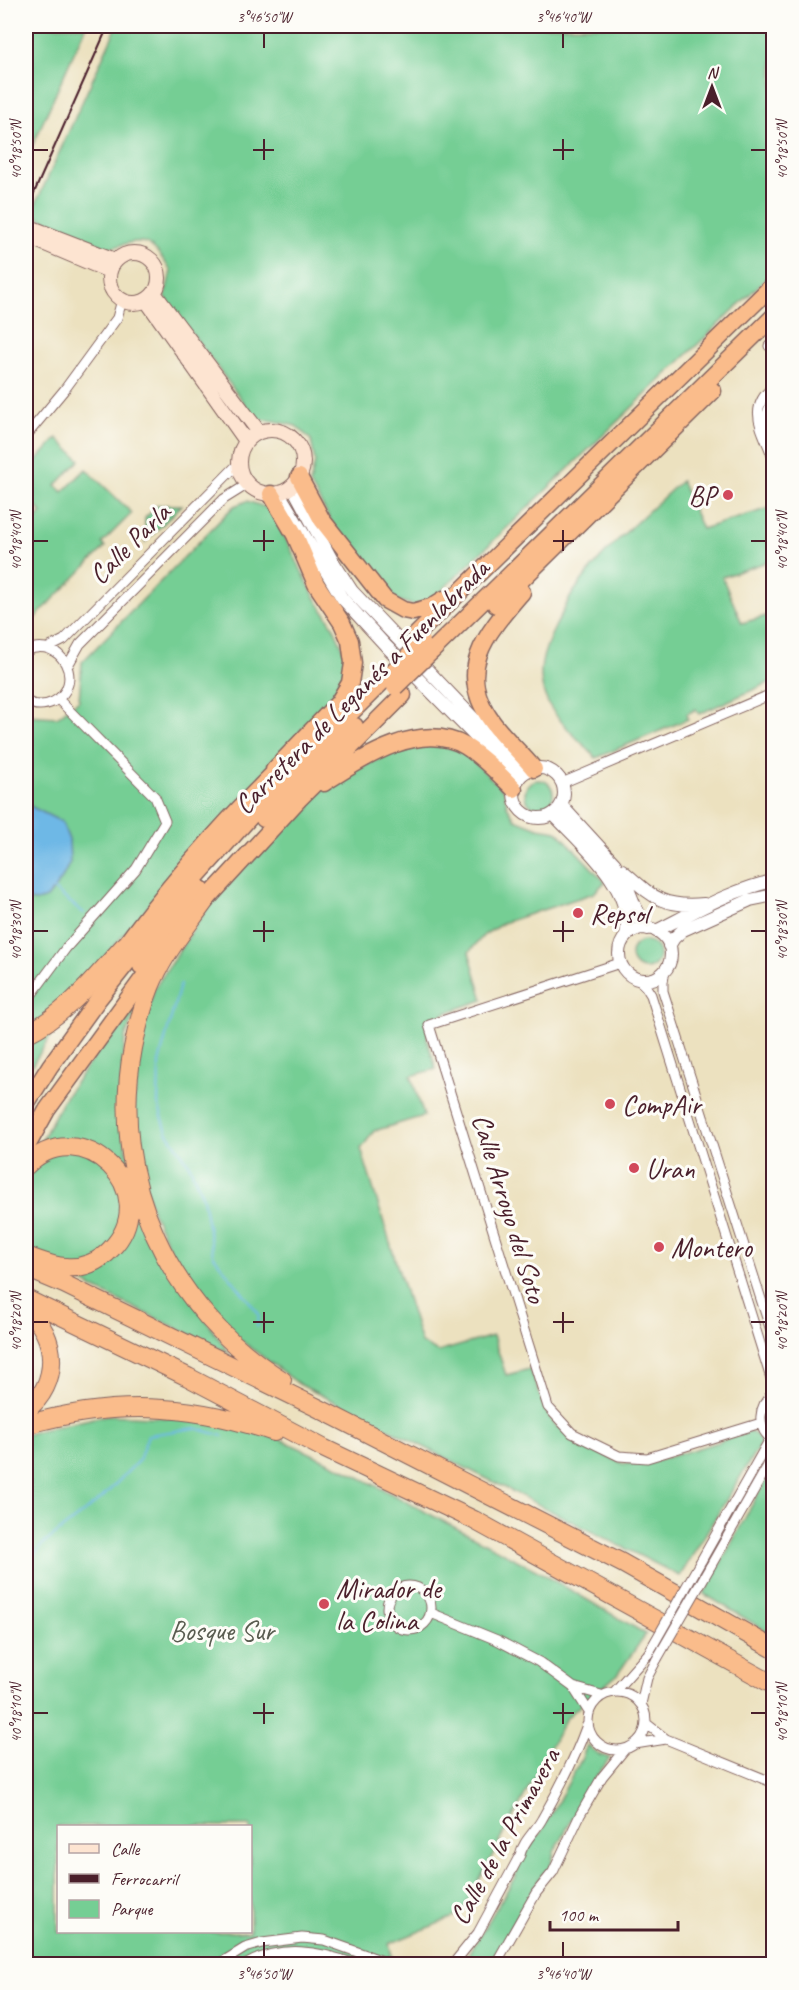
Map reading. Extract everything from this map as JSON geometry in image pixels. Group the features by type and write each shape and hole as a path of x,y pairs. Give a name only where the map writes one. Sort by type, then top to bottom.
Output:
{"highway":[{"path":"296,482 376,592 393,606 403,610 422,611 446,598 587,459 644,412 774,284"},
{"name":"Carretera de Leganés a Fuenlabrada","path":"427,647 774,298"},
{"name":"Carretera de Leganés a Fuenlabrada","path":"26,1104 99,998 188,886 286,777 392,681 774,316"},
{"path":"427,647 589,514 774,329"},
{"path":"254,792 392,681 427,647 615,438"},
{"path":"26,1087 124,946 167,891 294,748 338,703 350,683 353,663 350,641 342,623 316,584 275,493"},
{"path":"523,777 482,705 477,690 477,659 491,629 589,514"},
{"path":"26,1148 47,1110 162,954 392,681"},
{"name":"Carretera de Leganés a Fuenlabrada","path":"26,1128 63,1069 104,1012 196,895 392,681"},
{"path":"259,841 284,823 321,785 346,768 402,741 426,737 464,745 487,763 523,777"},
{"path":"207,898 165,958 143,1006 129,1069 127,1099 131,1159 148,1219 158,1241 170,1265 204,1312 225,1336 250,1358 314,1398 318,1408"},
{"path":"26,1034 49,1022 69,1006 124,946"},
{"path":"26,1166 42,1153 64,1147 92,1152 106,1160 117,1172 124,1186 128,1206 126,1221 116,1243 93,1262 78,1267 66,1267 26,1258"},
{"path":"26,1258 64,1284"},
{"path":"26,1268 64,1284 318,1408 622,1563 774,1649"},
{"path":"26,1301 188,1377 323,1448 474,1520 774,1685"},
{"path":"26,1310 37,1320 46,1335 52,1360 43,1390 26,1410"},
{"path":"26,1425 89,1410 153,1407 196,1411 239,1420 323,1448"}],"main road":[{"path":"33,233 112,266"},
{"path":"139,252 147,255 158,269 160,277 158,286 150,297 130,303 115,295 108,280 112,266 122,255 139,252"},
{"path":"150,297 259,432"},
{"path":"150,297 246,441"},
{"path":"279,430 288,434 301,449 303,468 296,482 275,493 255,490 243,478 239,463 246,441 259,432 279,430"}],"street":[{"path":"26,436 65,389 117,318 122,300"},
{"path":"774,386 761,399 758,408 760,427 774,461"},
{"path":"760,427 764,407 774,394"},
{"path":"768,444 766,419 768,408 774,399"},
{"name":"Calle Parla","path":"48,648 64,640 239,463"},
{"path":"296,482 332,560 352,591 523,777"},
{"name":"Calle Parla","path":"58,699 68,684 68,667 80,644 224,499 248,484"},
{"path":"275,493 342,598 387,647 523,777"},
{"path":"26,651 38,647 48,648 56,652 68,667"},
{"path":"562,783 774,693"},
{"path":"26,701 39,705 49,704 58,699 155,797 165,821 136,869 66,948 26,1002"},
{"path":"550,771 562,783 564,794 557,810 537,818 522,812 516,805 523,777 550,771"},
{"path":"557,810 650,895 677,905 714,903"},
{"path":"557,810 610,876 627,912 626,936 619,949 620,963 630,976 638,979 654,979 665,970"},
{"path":"615,864 641,921 666,940 669,946 671,954 665,970 663,991 774,1340"},
{"path":"626,936 632,932 652,930 760,883 774,881"},
{"path":"669,946 683,930 750,900 774,895"},
{"name":"Calle Arroyo del Soto","path":"620,963 429,1025 548,1407 572,1433 619,1456 647,1458 761,1423"},
{"path":"638,979 651,995 774,1390 762,1406 760,1414 761,1423 772,1440 701,1561 652,1657 641,1704 647,1724 666,1740 774,1784"},
{"path":"647,1724 642,1738 625,1749 607,1749 598,1744 590,1736 587,1725 589,1712 594,1702 601,1695 615,1691 652,1657 710,1567 774,1455"},
{"path":"404,1586 414,1586 427,1595 431,1604 431,1613 420,1627 404,1629 391,1621 387,1605 394,1591 404,1586"},
{"path":"431,1613 497,1640 539,1662 573,1687 601,1695"},
{"path":"573,1687 589,1712"},
{"path":"615,1691 630,1694 641,1704"},
{"name":"Calle de la Primavera","path":"453,1965 478,1933 520,1855 522,1847 541,1822 575,1759 587,1725"},
{"path":"634,1744 666,1740"},
{"name":"Calle de la Primavera","path":"498,1965 536,1893 553,1872 603,1777 625,1749"},
{"path":"219,1965 245,1948 262,1943 302,1938 324,1940 391,1965"},
{"path":"247,1965 268,1955 296,1952 321,1953 355,1965"}],"green space":[{"path":"26,26 86,26 26,160"},
{"path":"117,26 773,26 773,272 436,596 416,606 396,600 339,535 310,484 315,462 311,440 296,426 256,419 165,296 171,271 158,252 146,243 139,242 131,242 109,249 31,214"},
{"path":"57,438 80,460 56,485 63,492 86,469 132,513 102,543 105,547 26,627 26,529 42,513 26,496 26,472"},
{"path":"681,481 702,529 773,507 773,560 722,577 742,623 773,614 773,681 699,714 696,709 687,714 688,719 596,758 564,725 548,703 541,673 544,654 568,601 584,578 624,534"},
{"path":"247,501 271,509 313,594 333,626 347,657 341,684 92,971 26,1075 26,715 57,717 79,700 82,662 234,506"},
{"path":"158,505 182,505 145,542 145,518"},
{"path":"417,742 462,750 504,791 507,806 515,819 538,828 557,831 605,882 594,893 503,923 484,935 469,952 483,1000 445,1013 429,1025 427,1039 436,1069 411,1076 424,1116 374,1131 361,1149 421,1343 438,1352 493,1336 506,1375 530,1369 546,1411 555,1425 595,1451 624,1464 650,1463 750,1432 757,1435 761,1443 680,1576 299,1384 223,1327 180,1271 153,1213 135,1154 134,1101 142,1037 154,989 206,910 250,859 290,824 320,792 344,775"},
{"path":"539,780 549,784 553,794 549,804 539,808 529,804 525,794 529,784"},
{"path":"645,941 655,945 659,955 655,965 645,969 635,965 631,955 635,945"},
{"path":"147,983 125,1037 118,1114 148,1238 229,1353 95,1289 26,1248 26,1170 63,1100"},
{"name":"Bosque Sur","path":"107,1415 216,1422 276,1437 344,1469 536,1570 646,1634 617,1675 566,1718 461,1914 389,1944 394,1964 26,1964 26,1435"},
{"path":"773,1466 773,1635 704,1594"},
{"path":"587,1745 600,1755 610,1758 595,1778 554,1852 550,1869 539,1879 492,1964 480,1964 466,1959 515,1877 527,1846 540,1834"}],"water":[{"path":"26,804 62,822 69,840 70,862 61,880 47,898 36,901 26,900"}],"waterway":[{"path":"53,889 84,913"},
{"path":"180,985 159,1062 158,1104 167,1132 189,1164 203,1198 213,1255 259,1314 257,1327"},
{"path":"26,1566 42,1545 102,1498 139,1460 148,1435 195,1428 223,1436"}],"railway":[{"path":"26,211 108,26"}],"place":[{"name":"BP","path":"728,495"},
{"name":"Repsol","path":"578,913"},
{"name":"CompAir","path":"610,1104"},
{"name":"Uran","path":"634,1168"},
{"name":"Montero","path":"659,1247"},
{"name":"Mirador de la Colina","path":"324,1604"}]}
